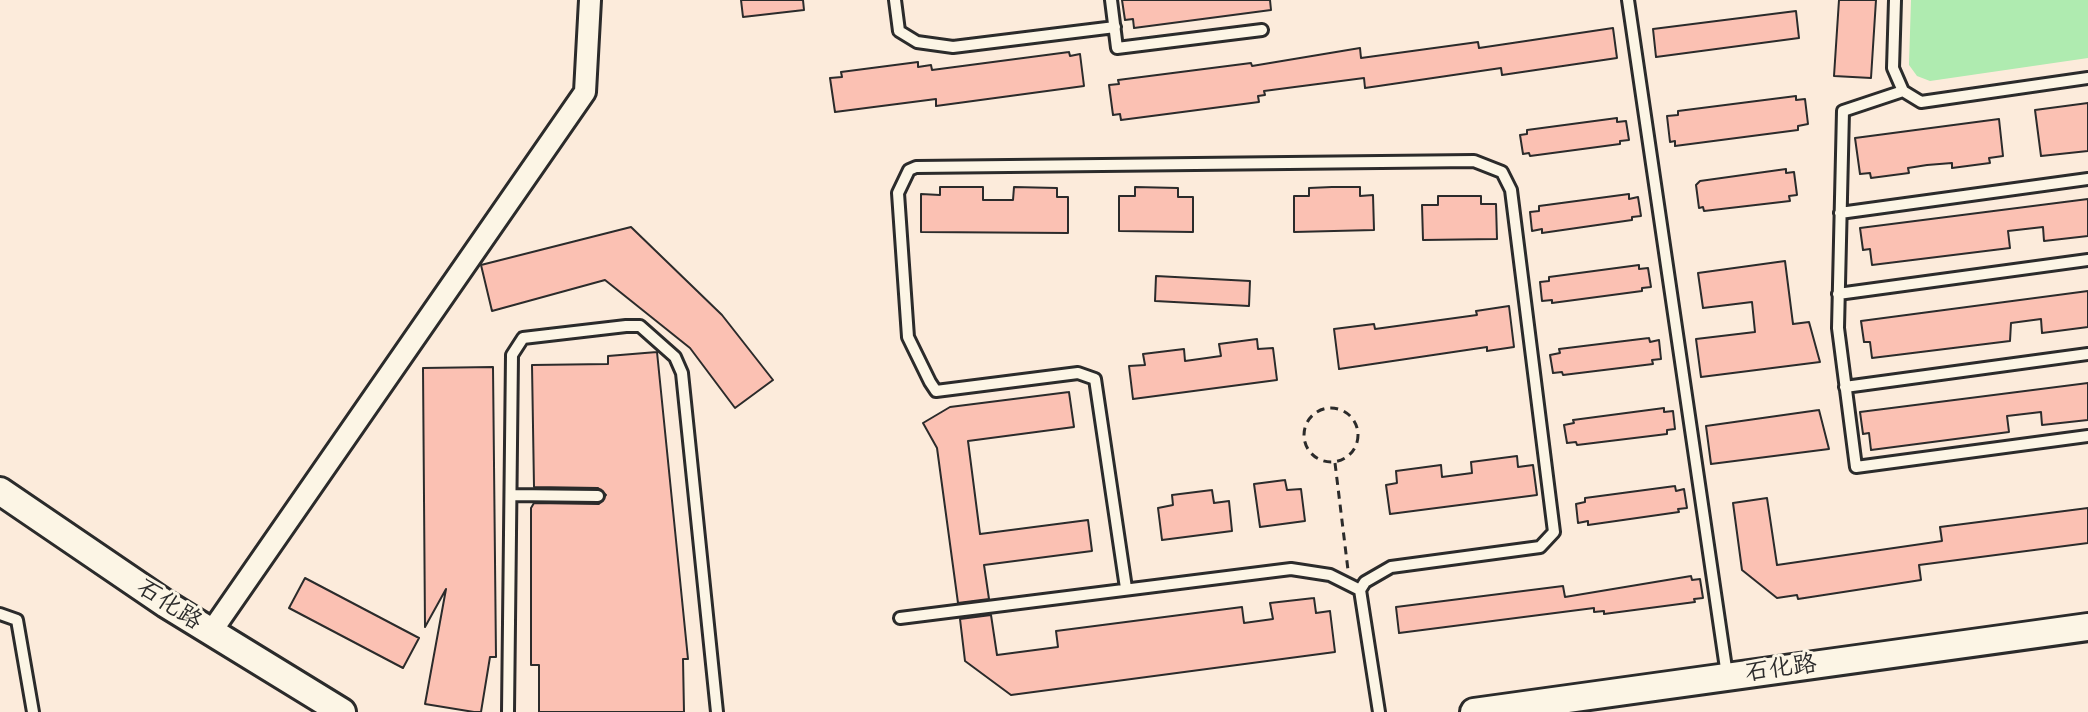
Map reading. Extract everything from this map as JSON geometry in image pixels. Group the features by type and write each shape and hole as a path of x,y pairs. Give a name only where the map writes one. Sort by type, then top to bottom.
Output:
{"street":[{"path":"211,632 585,92 590,0"},
{"name":"石化路","path":"0,491 211,632 342,712"},
{"name":"石化路","path":"1474,712 2088,627"}],"lane":[{"path":"895,0 899,31 917,42 953,47 1115,27"},
{"path":"1111,0 1117,48 1262,30"},
{"path":"1628,0 1727,677"},
{"path":"1895,0 1893,68 1903,91 1921,102 2088,78"},
{"path":"1903,91 1843,111 1838,328 1856,467 2088,436"},
{"path":"1126,588 1095,379 1078,373 936,391 930,382 908,337 898,193 909,170 916,167 1474,161 1502,172 1511,190 1554,532 1540,547 1391,567 1377,572 1355,588"},
{"path":"1840,213 2088,179"},
{"path":"1838,294 2088,260"},
{"path":"508,712 512,355 523,338 640,326 675,357 682,373 717,712"},
{"path":"1845,387 2088,354"},
{"path":"511,495 598,496"},
{"path":"900,618 1291,569 1330,575 1355,588"},
{"path":"1355,588 1379,712"},
{"path":"0,614 17,620 33,712"}],"path":[{"path":"1329,408 1338,409 1353,418 1359,435 1354,451 1335,463 1312,455 1304,440 1307,422 1312,415 1329,408"},
{"path":"1335,463 1355,588"}],"green space":[{"path":"1911,0 2088,0 2088,58 1930,81 1917,76 1909,65"}],"building":[{"path":"741,0 803,0 804,10 743,17"},
{"path":"1122,0 1270,0 1271,10 1134,28 1133,19 1125,20"},
{"path":"1839,0 1876,0 1871,78 1834,76"},
{"path":"1796,11 1799,38 1656,57 1653,29"},
{"path":"1613,28 1617,58 1502,75 1501,68 1365,88 1364,78 1264,91 1265,95 1258,96 1259,102 1121,120 1120,114 1113,115 1109,85 1119,84 1118,80 1251,63 1252,66 1360,48 1361,58 1478,42 1479,48"},
{"path":"1069,52 1070,56 1080,54 1084,86 936,106 936,99 835,112 830,78 842,77 841,72 918,62 918,67 931,65 932,70"},
{"path":"1796,96 1796,100 1805,99 1808,124 1798,126 1798,130 1675,146 1675,141 1670,142 1667,116 1678,115 1678,111"},
{"path":"2088,103 2088,151 2041,156 2035,110"},
{"path":"1617,118 1617,122 1626,121 1629,140 1620,141 1620,144 1530,156 1529,153 1523,154 1520,135 1527,134 1527,130"},
{"path":"1999,119 2003,156 1989,158 1990,163 1952,168 1952,163 1927,165 1908,168 1909,173 1871,178 1870,173 1860,174 1855,138"},
{"path":"1786,169 1786,173 1794,172 1797,195 1789,196 1790,201 1704,211 1703,207 1699,208 1696,185 1700,181"},
{"path":"940,187 983,187 983,200 1013,200 1014,187 1057,188 1057,197 1068,197 1068,233 921,232 921,194 940,195"},
{"path":"1135,187 1178,188 1178,197 1193,197 1193,232 1119,231 1119,196 1135,196"},
{"path":"1360,187 1360,196 1373,195 1374,230 1294,232 1294,196 1309,196 1309,188"},
{"path":"1629,194 1629,199 1638,197 1641,216 1632,217 1632,220 1542,233 1542,229 1532,231 1530,212 1539,211 1539,206"},
{"path":"1438,196 1481,196 1481,204 1496,204 1497,239 1423,240 1422,205 1438,205"},
{"path":"2088,199 2088,236 2044,241 2043,227 2008,231 2010,248 1872,265 1870,249 1863,250 1860,228"},
{"path":"631,227 722,315 773,380 735,408 690,348 605,280 492,311 481,265"},
{"path":"1785,261 1793,324 1809,322 1820,362 1701,377 1696,339 1755,332 1752,302 1703,308 1698,273"},
{"path":"1639,265 1639,269 1648,268 1651,287 1642,288 1642,291 1552,303 1552,300 1542,301 1540,282 1549,281 1549,277"},
{"path":"1156,276 1250,281 1249,306 1155,301"},
{"path":"2088,291 2088,327 2042,333 2041,319 2011,323 2010,341 1872,358 1870,342 1864,342 1861,321"},
{"path":"1509,306 1514,347 1487,351 1487,347 1339,369 1334,329 1374,324 1375,329 1477,315 1476,311"},
{"path":"1649,338 1650,342 1659,340 1661,359 1652,360 1653,364 1563,375 1562,372 1553,373 1550,355 1560,353 1559,349"},
{"path":"1257,339 1258,349 1273,348 1277,380 1133,399 1129,366 1145,365 1143,354 1184,349 1185,361 1221,356 1219,344"},
{"path":"657,352 688,659 683,659 684,712 539,712 539,665 531,665 531,508 534,503 599,504 606,495 598,488 534,487 532,365 608,364 608,356"},
{"path":"493,367 496,657 490,657 481,712 474,712 425,704 446,589 425,627 423,368"},
{"path":"2088,383 2088,420 2042,425 2041,412 2007,416 2009,432 1871,450 1869,433 1863,434 1860,412"},
{"path":"1069,392 1074,427 968,441 980,534 1088,520 1092,551 984,565 989,599 958,603 937,448 923,423 950,407"},
{"path":"1664,408 1664,412 1673,411 1675,429 1667,430 1667,434 1577,445 1576,442 1567,443 1564,425 1574,423 1573,420"},
{"path":"1819,410 1829,449 1711,464 1706,426"},
{"path":"1517,456 1518,467 1533,465 1537,495 1390,514 1386,485 1397,483 1396,471 1441,465 1442,477 1472,473 1471,462"},
{"path":"1285,480 1287,490 1301,489 1305,521 1260,527 1254,484"},
{"path":"1675,486 1676,491 1684,489 1687,508 1678,509 1679,512 1588,525 1588,521 1578,523 1576,504 1585,502 1585,498"},
{"path":"1212,490 1214,503 1229,501 1232,531 1162,540 1158,508 1173,505 1172,495"},
{"path":"1767,498 1777,565 1942,541 1940,527 2088,508 2088,543 1919,565 1921,580 1798,599 1797,595 1777,598 1742,570 1733,503"},
{"path":"1691,576 1692,580 1700,579 1703,598 1694,599 1695,602 1604,614 1604,611 1594,612 1594,608 1399,633 1396,607 1563,586 1565,597"},
{"path":"305,578 419,638 403,668 289,608"},
{"path":"1314,598 1316,613 1330,611 1335,652 1011,695 965,661 960,619 991,615 997,655 1058,647 1056,631 1242,607 1244,623 1273,619 1270,603"}]}
